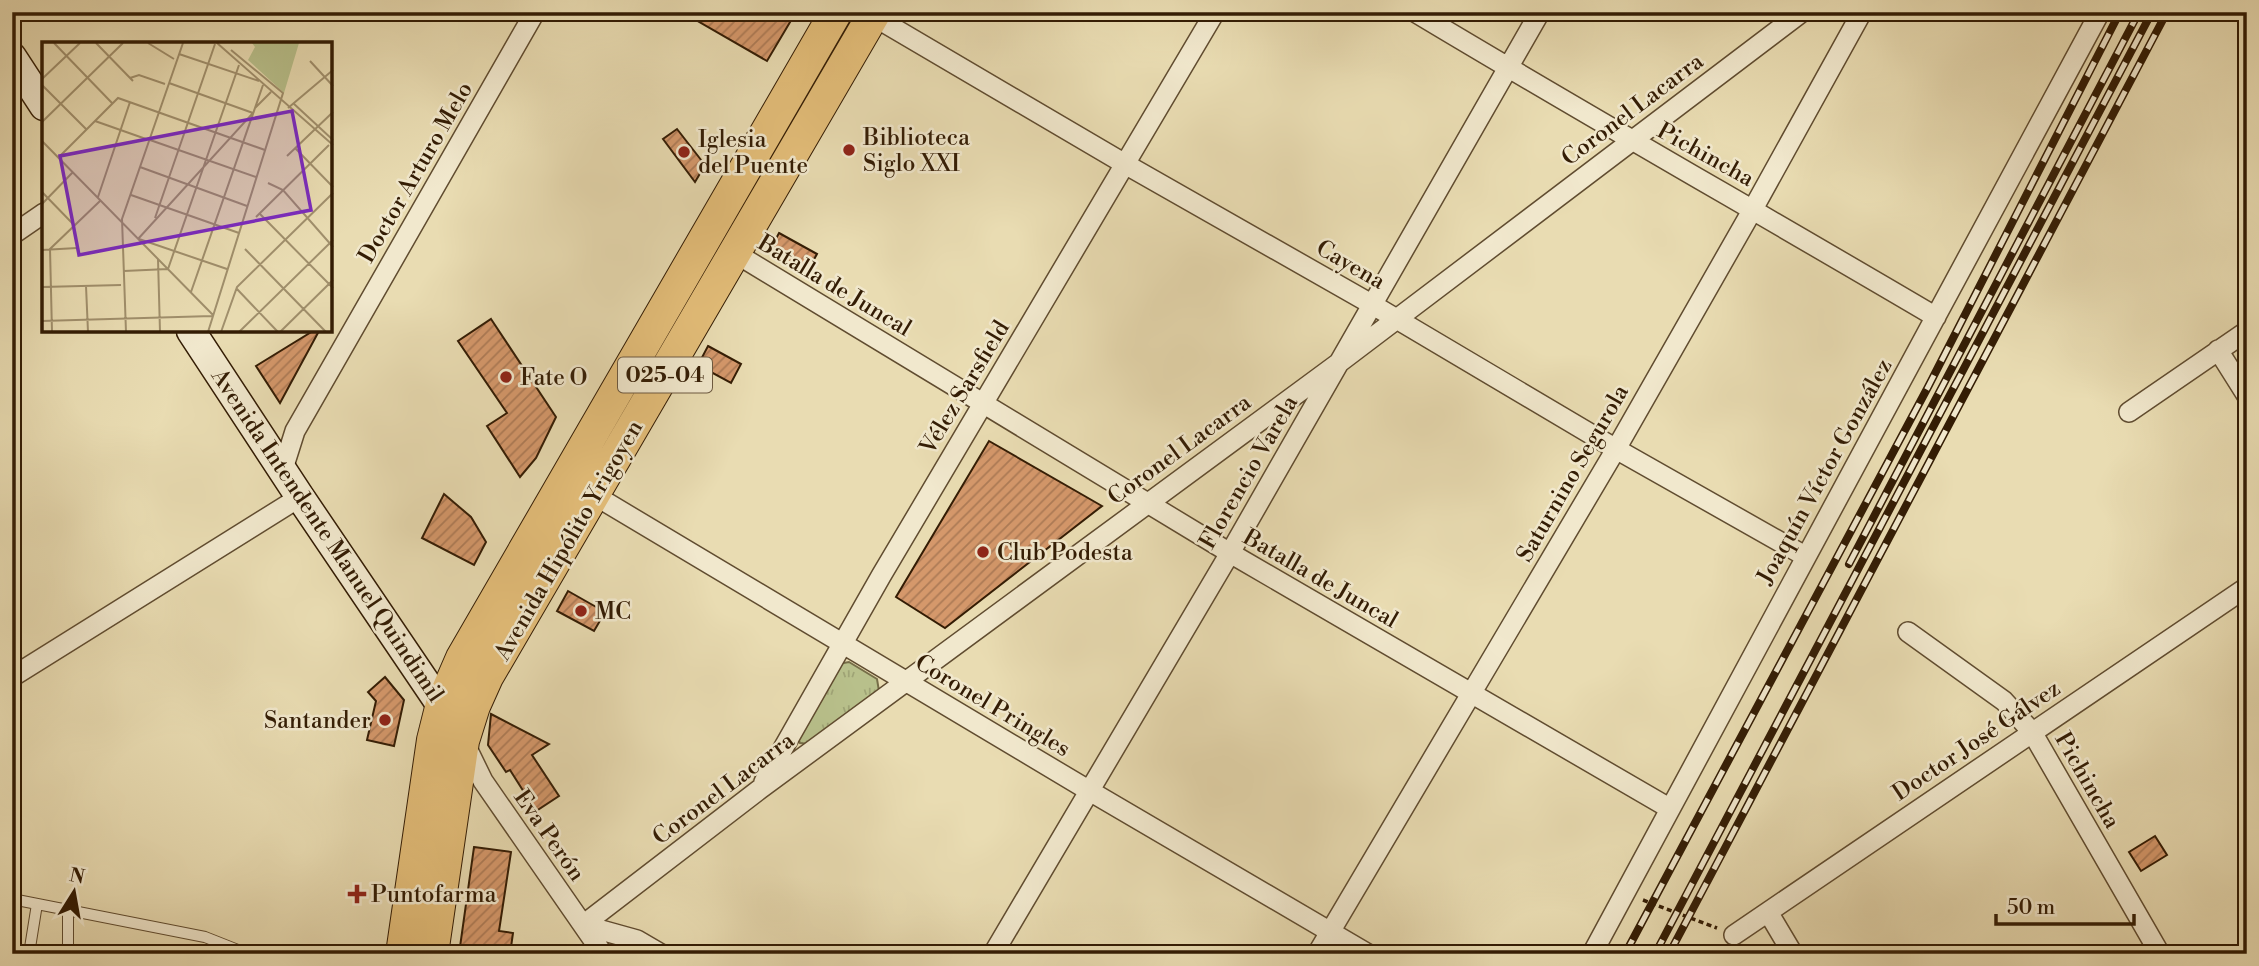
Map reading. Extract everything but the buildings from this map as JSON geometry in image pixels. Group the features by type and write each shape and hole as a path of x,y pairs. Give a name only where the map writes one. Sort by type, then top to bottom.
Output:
{"main road":[{"name":"Avenida Hipólito Yrigoyen","path":"402,954 433,740 442,704 461,658 836,12"},
{"name":"Avenida Hipólito Yrigoyen","path":"432,954 463,741 486,677 874,14"}],"street":[{"name":"Doctor Arturo Melo","path":"283,469 295,431 535,12"},
{"name":"Vélez Sarsfield","path":"760,789 983,403 1216,12"},
{"name":"Pichincha","path":"1415,12 1936,317"},
{"name":"Florencio Varela","path":"993,954 1230,553 1540,12"},
{"name":"Coronel Lacarra","path":"583,925 760,789 1340,362 1802,12"},
{"name":"Saturnino Segurola","path":"1317,954 1616,449 1862,12"},
{"name":"Joaquín Víctor González","path":"1592,954 2100,12"},
{"name":"Cayena","path":"874,14 1125,164 1374,305 1616,449 1805,556"},
{"path":"12,57 42,103"},
{"path":"12,235 42,214"},
{"name":"Batalla de Juncal","path":"735,254 1230,553 1669,808"},
{"path":"2129,412 2247,331"},
{"name":"Avenida Intendente Manuel Quindimil","path":"192,332 300,497 442,704 463,741"},
{"path":"2218,350 2247,396"},
{"name":"Coronel Pringles","path":"594,495 1368,954"},
{"path":"12,677 300,497"},
{"name":"Doctor José Gálvez","path":"1734,935 2247,587"},
{"name":"Pichincha","path":"1908,632 2004,701 2032,732 2160,954"},
{"name":"Eva Perón","path":"463,741 483,781 603,954"},
{"path":"1768,912 1793,954"},
{"path":"583,925 636,940 661,954"}],"lane":[{"path":"12,899 205,937 248,954"},
{"path":"29,954 37,904"},
{"path":"68,910 68,954"}],"path":[{"path":"1624,892 1734,935"}],"green space":[{"path":"849,662 877,679 879,691 809,744 800,743 797,735 838,664"}],"railway":[{"path":"1625,954 1928,387 2120,12"},
{"path":"1849,564 2139,12"},
{"path":"1655,954 2152,12"},
{"path":"1669,954 2167,12"}],"place":[{"name":"Biblioteca Siglo XXI","path":"849,150"},
{"name":"Iglesia del Puente","path":"684,152"},
{"name":"Fate O","path":"506,377"},
{"name":"Club Podesta","path":"983,552"},
{"name":"MC","path":"581,611"},
{"name":"Santander","path":"385,720"},
{"name":"Puntofarma","path":"357,894"}]}
